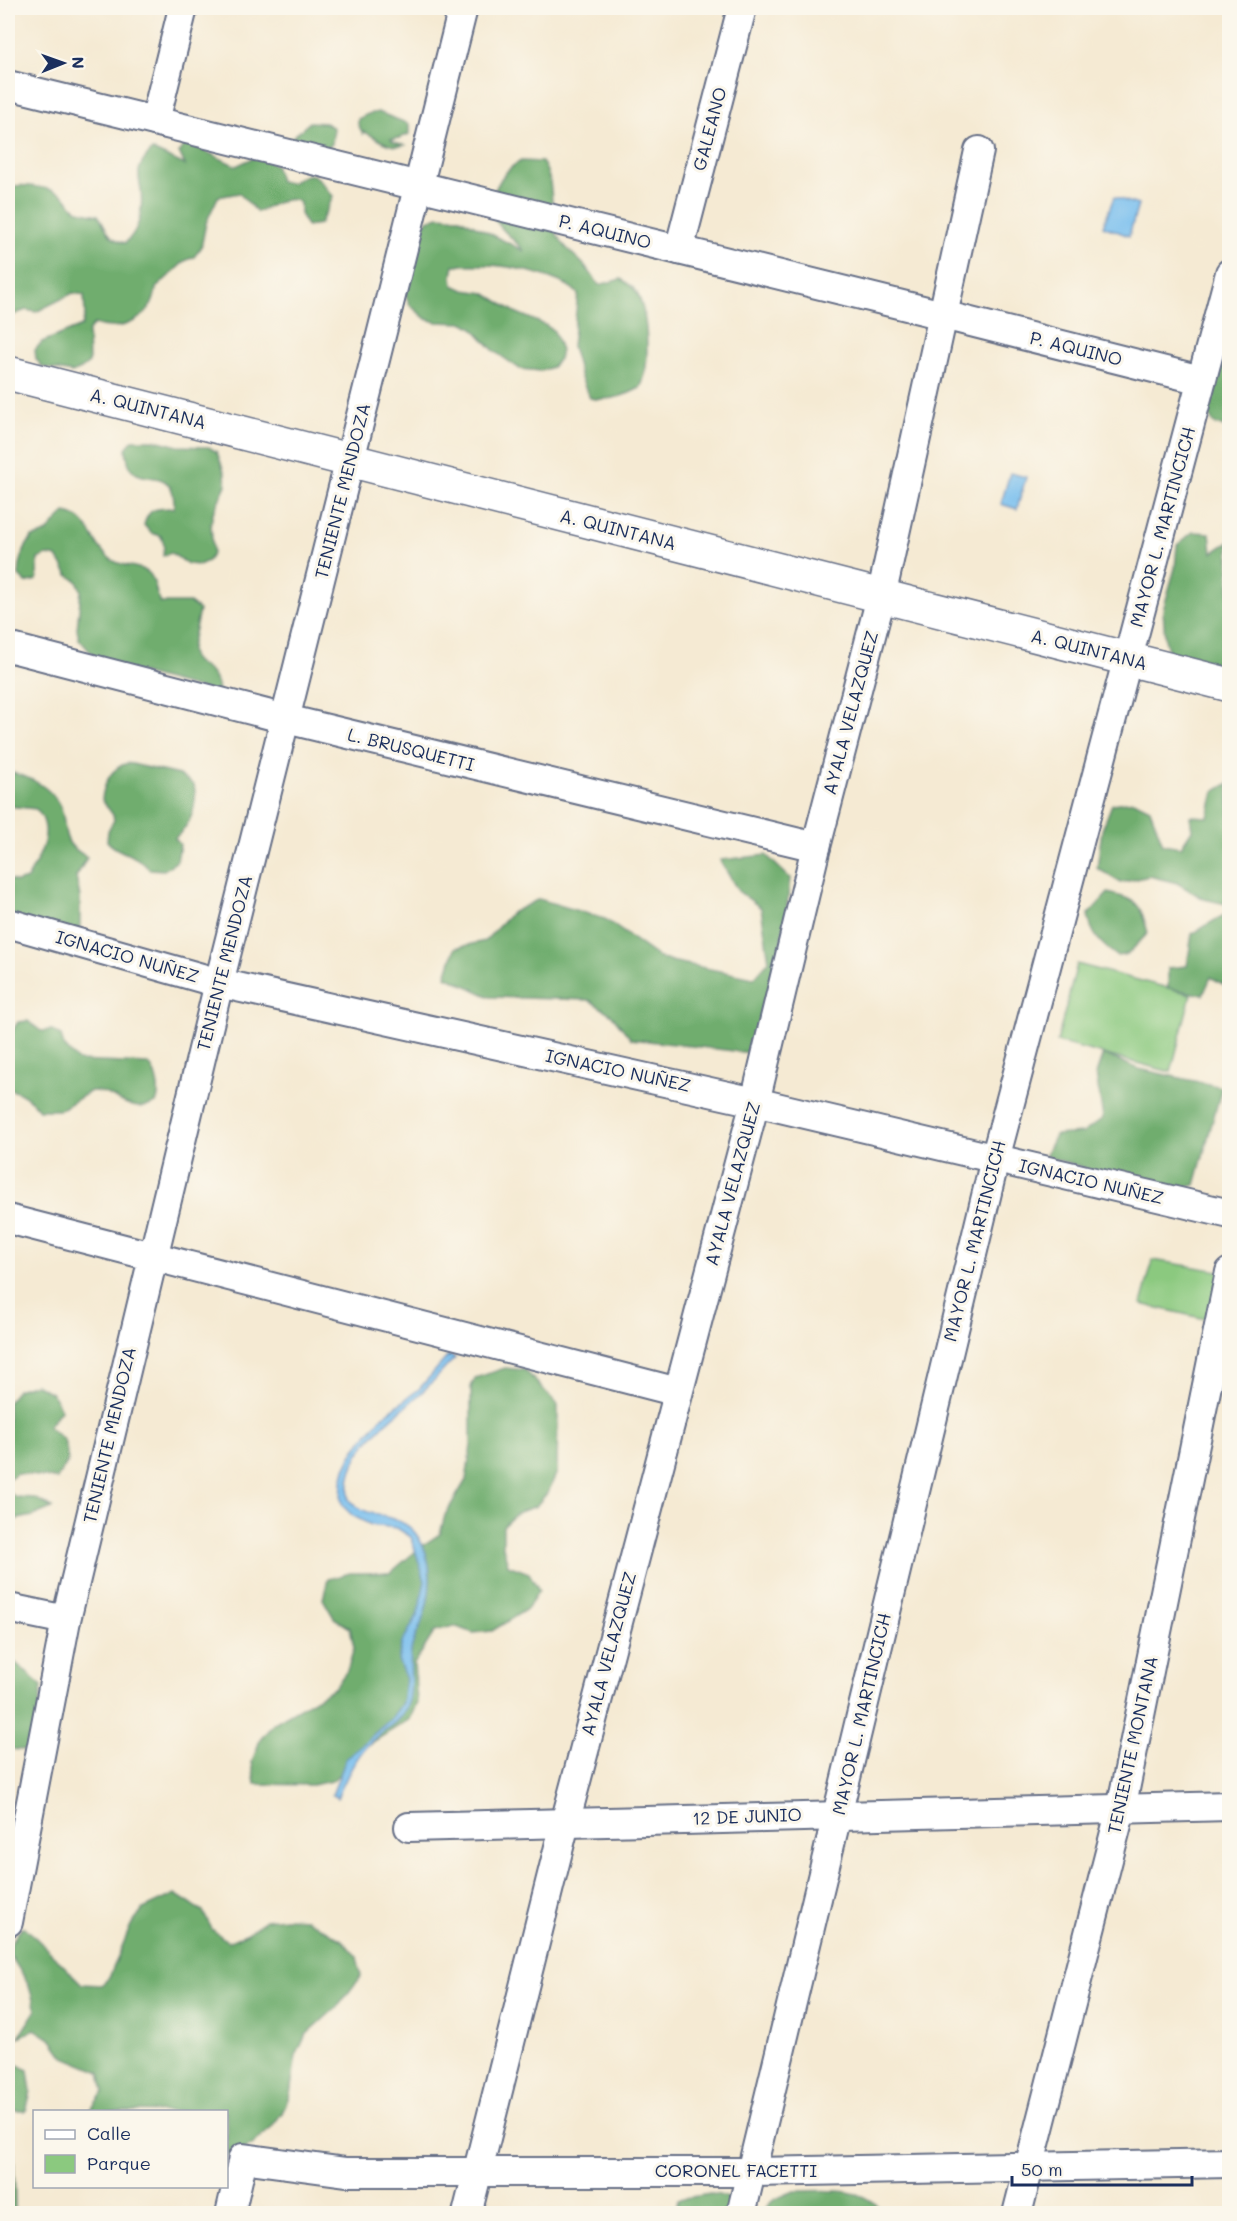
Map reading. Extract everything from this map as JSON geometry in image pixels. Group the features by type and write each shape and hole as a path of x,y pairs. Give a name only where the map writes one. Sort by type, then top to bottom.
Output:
{"street":[{"path":"155,121 183,8"},
{"name":"TENIENTE MENDOZA","path":"8,1922 66,1620 219,983 463,8"},
{"name":"GALEANO","path":"679,250 742,8"},
{"name":"P. AQUINO","path":"8,85 1201,380"},
{"name":"AYALA VELAZQUEZ","path":"468,2214 566,1823 755,1101 816,847 881,597 979,151"},
{"name":"MAYOR L. MARTINCICH","path":"741,2214 994,1159 1230,273"},
{"name":"A. QUINTANA","path":"8,373 1230,685"},
{"name":"L. BRUSQUETTI","path":"8,647 286,719 816,847"},
{"name":"IGNACIO NUÑEZ","path":"8,923 219,983 755,1101 1230,1214"},
{"path":"8,1219 678,1392"},
{"name":"TENIENTE MONTANA","path":"1017,2214 1121,1809 1230,1272"},
{"path":"8,1608 66,1620"},
{"name":"12 DE JUNIO","path":"409,1827 1230,1806"},
{"name":"CORONEL FACETTI","path":"230,2214 243,2158 346,2172 751,2172 1230,2163"}],"green space":[{"path":"378,112 409,124 409,134 391,139 405,145 393,146 364,132 363,134 358,119"},
{"path":"310,122 325,123 334,128 332,144 320,155 289,140"},
{"path":"186,142 236,166 259,155 275,165 280,181 291,183 307,175 316,176 333,196 320,224 307,226 300,214 300,203 296,200 285,200 257,212 239,193 218,197 206,223 201,248 194,257 185,261 156,288 154,299 143,315 125,325 115,327 94,324 88,332 89,363 81,369 72,373 42,367 36,359 35,350 42,342 82,326 85,315 84,295 73,293 36,312 26,310 10,316 8,313 8,188 27,186 58,192 76,209 98,215 108,232 125,243 134,232 141,212 139,173 142,162 152,150 185,165 179,152"},
{"path":"521,161 542,162 549,177 556,232 562,243 585,266 599,285 621,279 637,292 646,328 646,368 640,388 628,394 616,398 590,398 581,378 572,346 578,294 569,286 550,278 514,268 480,265 454,265 452,276 453,285 464,290 485,293 515,312 554,331 561,350 559,359 552,367 541,371 520,369 494,351 473,328 465,323 436,322 426,319 410,305 404,286 421,228 428,220 439,216 460,218 524,251 497,222 492,205 496,187 501,179"},
{"path":"1229,330 1229,429 1213,423 1205,405"},
{"path":"133,440 155,440 178,446 209,447 217,452 225,474 226,485 213,513 211,523 213,553 208,561 199,565 188,564 171,553 163,556 164,545 161,536 151,533 144,525 148,514 154,510 174,508 173,493 164,481 137,474 132,469 126,448"},
{"path":"65,513 73,515 84,524 101,549 111,559 149,573 161,603 190,603 199,610 191,652 196,662 214,677 218,693 99,662 79,639 77,629 81,590 77,581 68,575 57,557 47,555 38,559 37,580 26,583 19,576 22,556 32,537 48,531"},
{"path":"1193,532 1210,533 1212,553 1229,542 1229,662 1223,675 1171,661 1165,639 1163,610 1175,568 1177,545"},
{"path":"128,763 179,775 194,785 195,800 192,814 181,833 175,838 180,845 177,861 164,870 149,869 138,859 107,841 108,831 114,820 102,800 104,788 109,777 117,768"},
{"path":"8,772 34,781 56,799 63,816 68,841 73,848 87,858 76,877 80,897 80,931 8,920 8,879 17,882 27,879 44,844 45,826 36,809 8,806"},
{"path":"1229,783 1230,900 1226,904 1204,899 1177,883 1149,876 1121,883 1097,868 1102,830 1112,804 1134,801 1150,809 1163,844 1181,847 1192,830 1190,816 1208,817 1214,792"},
{"path":"766,855 790,878 786,917 759,1054 631,1039 611,1014 589,1000 490,997 446,976 455,948 485,941 511,913 539,899 605,919 661,959 754,978 769,961 761,908 738,891 720,860"},
{"path":"1108,893 1137,904 1148,933 1128,954 1117,956 1107,948 1098,939 1089,922 1088,915"},
{"path":"1229,913 1229,985 1224,985 1211,977 1203,995 1168,988 1168,968 1187,966 1192,934"},
{"path":"1077,964 1191,994 1171,1072 1057,1042"},
{"path":"28,1021 41,1031 52,1030 61,1036 64,1046 78,1061 148,1064 157,1082 156,1103 137,1107 106,1094 91,1091 60,1110 39,1110 25,1096 8,1089 7,1054 10,1037 18,1022"},
{"path":"1103,1054 1139,1069 1222,1087 1195,1185 1165,1193 1045,1156 1055,1135 1083,1133 1103,1118 1096,1074"},
{"path":"1153,1260 1225,1272 1214,1321 1141,1304"},
{"path":"505,1368 525,1370 558,1405 557,1472 548,1492 536,1506 517,1513 503,1526 503,1547 508,1565 529,1573 539,1590 527,1609 492,1631 473,1633 454,1626 435,1631 414,1664 417,1702 410,1719 360,1750 348,1766 332,1781 312,1785 255,1784 252,1762 260,1740 274,1723 334,1688 347,1671 354,1648 350,1628 334,1618 323,1599 328,1579 350,1573 390,1573 440,1534 445,1515 466,1480 471,1445 471,1387 475,1378"},
{"path":"35,1384 52,1393 61,1410 48,1427 64,1440 68,1460 57,1479 17,1473 8,1479 8,1402 17,1390"},
{"path":"8,1491 15,1497 35,1498 52,1508 33,1516 8,1521"},
{"path":"10,1658 42,1686 34,1748 8,1749 8,1659"},
{"path":"175,1894 203,1912 212,1929 228,1942 248,1933 265,1920 306,1919 342,1940 357,1957 361,1976 340,2004 306,2035 296,2056 290,2094 282,2113 269,2130 252,2145 235,2155 228,2155 228,2110 91,2110 104,2091 100,2072 64,2057 52,2040 35,2029 18,2038 36,2010 28,1983 10,1955 11,1943 21,1928 25,1927 82,1984 101,1985 109,1978 131,1925 143,1909"},
{"path":"8,2060 28,2070 31,2091 26,2111 8,2111"},
{"path":"8,2141 14,2153 15,2213 8,2213"},
{"path":"829,2190 852,2193 872,2201 881,2209 881,2213 763,2213 772,2201 794,2191"},
{"path":"710,2194 725,2197 737,2205 735,2214 675,2213 678,2199"}],"water":[{"path":"1114,197 1138,205 1129,236 1103,226"},
{"path":"1010,473 1026,477 1017,509 1001,504"},
{"path":"449,1355 455,1358 371,1438 353,1465 349,1482 349,1500 366,1511 402,1522 416,1534 429,1566 430,1588 421,1625 412,1647 407,1706 397,1720 363,1750 337,1798 332,1795 346,1759 393,1717 402,1703 406,1679 398,1660 402,1643 418,1614 425,1581 411,1537 397,1528 371,1525 353,1516 343,1506 341,1499 345,1469 355,1449 381,1418 419,1389"}]}
